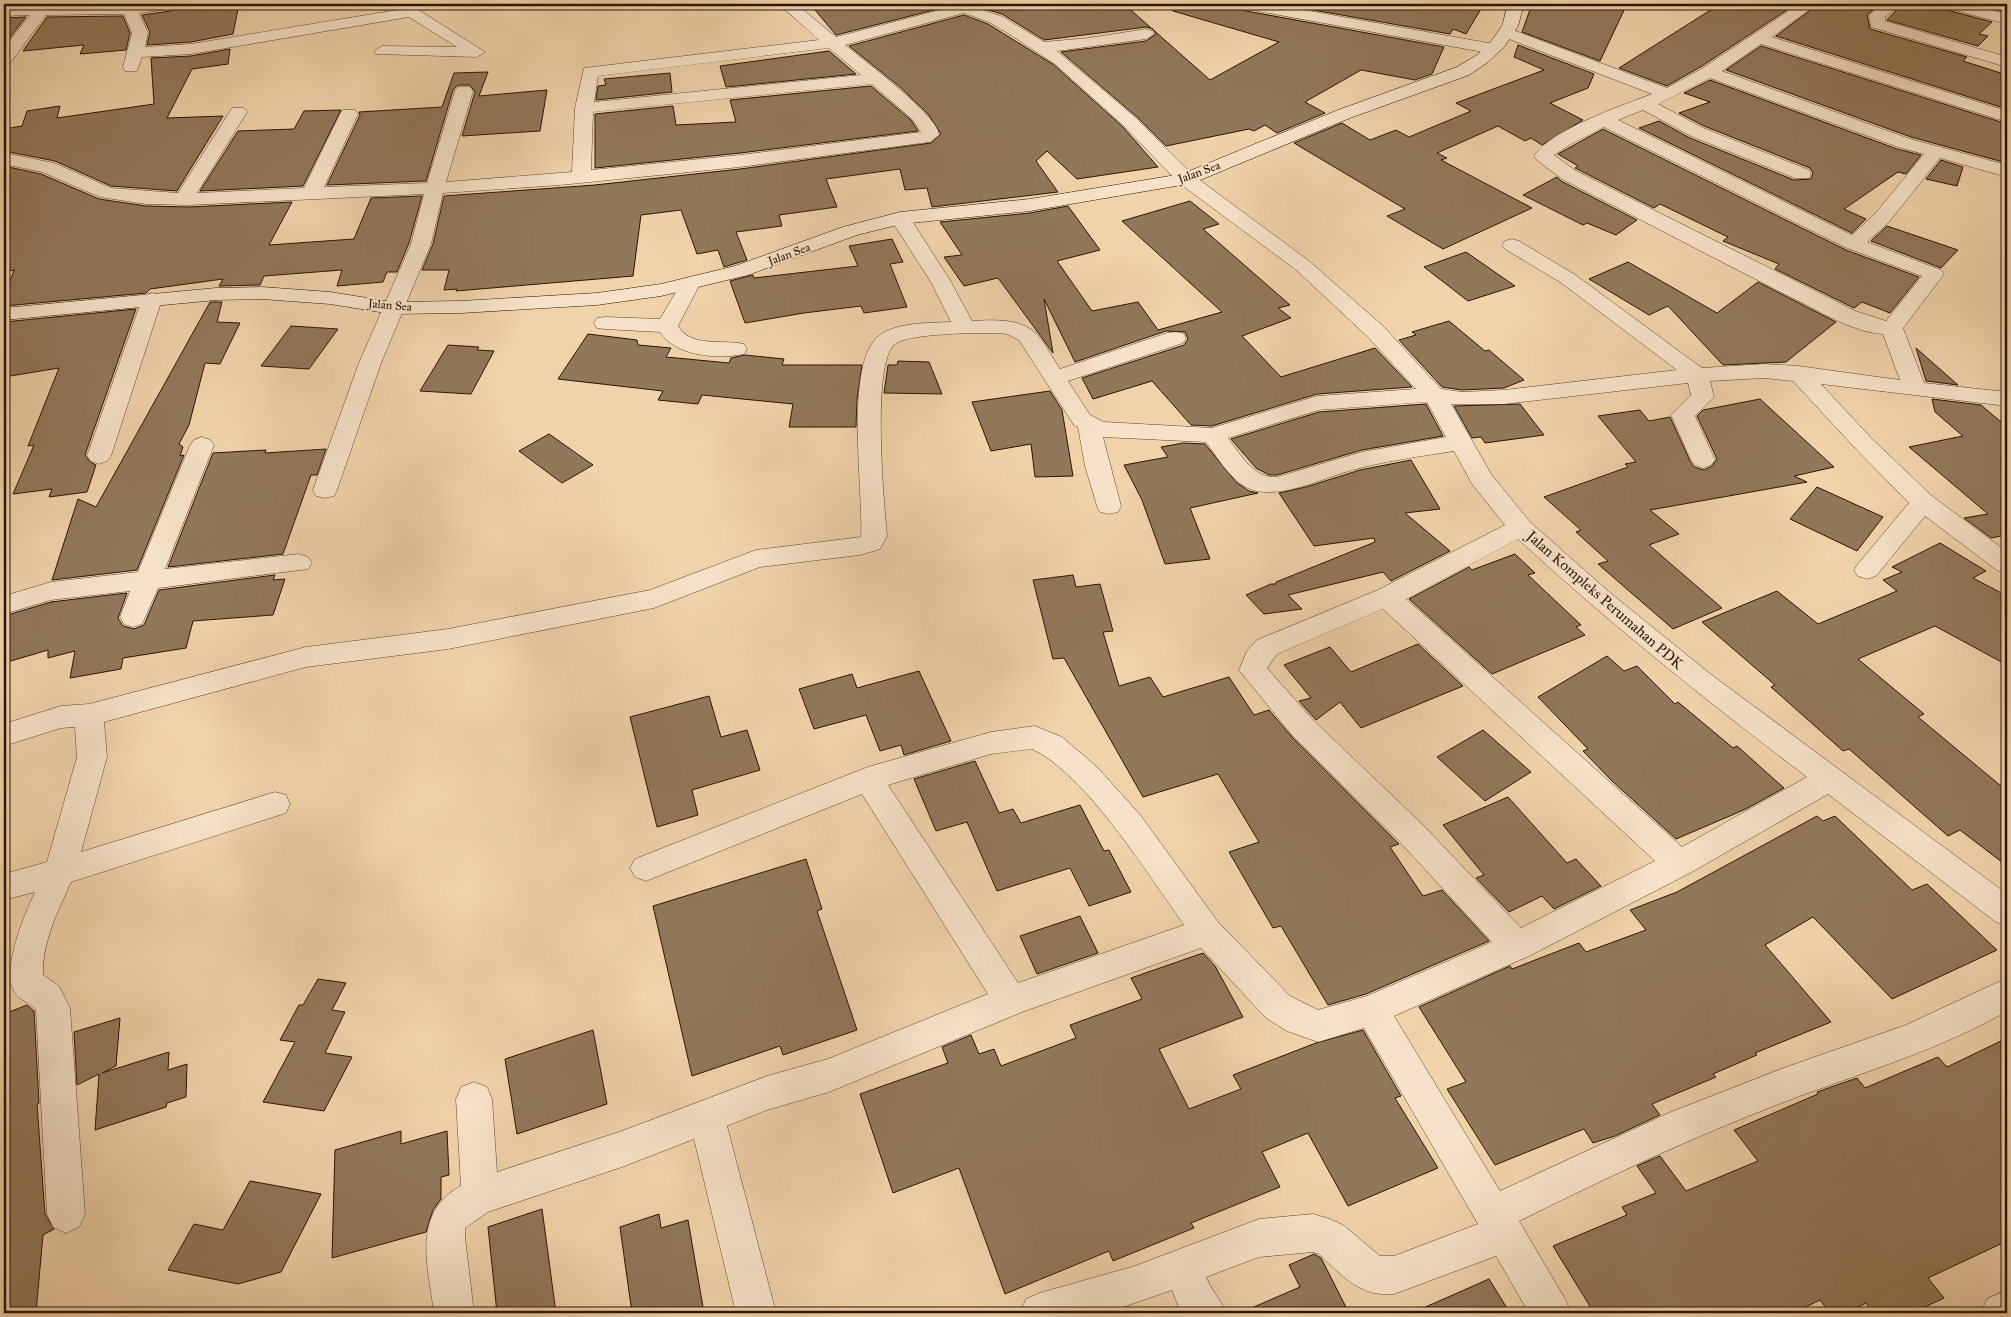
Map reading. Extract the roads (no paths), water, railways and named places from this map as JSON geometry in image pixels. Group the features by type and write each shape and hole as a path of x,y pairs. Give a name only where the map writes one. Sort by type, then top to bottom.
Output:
{"street":[{"path":"4,11 172,4"},
{"path":"4,160 47,167 107,193 184,199 435,188 581,176 740,161 924,138 930,135 930,129 918,115 787,4"},
{"path":"1246,4 1494,49"},
{"name":"Jalan Sea","path":"4,314 152,299 216,294 262,293 330,298 392,308 461,308 597,299 690,284 741,271 803,250 850,231 900,218 1030,205 1186,179 1344,114 1463,71 1494,49 1507,33 1513,19 1516,4"},
{"path":"1810,4 1709,72 1668,94 1604,120 1546,150 1543,156 1569,175 1767,277 1865,324 1892,328"},
{"path":"1892,4 1877,15 1877,24 2007,62"},
{"path":"1948,4 2007,19"},
{"path":"581,176 584,108 590,72 834,43 961,6"},
{"name":"Jalan Kompleks Perumahan PDK","path":"961,6 995,19 1042,47 1110,104 1186,179 1302,265 1375,331 1434,395 1481,478 1521,528 1600,598 1699,680 2007,912"},
{"path":"131,7 140,33 133,60 405,8 477,52 382,51"},
{"path":"4,59 42,10"},
{"path":"1507,33 1668,94"},
{"path":"1042,47 1089,43 1146,34"},
{"path":"1760,38 2007,117"},
{"path":"1709,72 1849,124 1936,152 2007,171"},
{"path":"584,108 874,79"},
{"path":"325,490 392,308 422,244 435,188 464,91"},
{"path":"1644,103 1697,132 1802,174"},
{"path":"184,199 238,112"},
{"path":"311,194 349,114"},
{"path":"1604,120 1854,244 1934,274 1892,328"},
{"path":"1854,244 1882,218 1936,152"},
{"path":"900,218 942,282 966,328"},
{"path":"1512,245 1567,278 1633,324 1697,375 1703,397 1683,415 1703,460"},
{"path":"667,326 690,284"},
{"path":"99,456 152,299"},
{"path":"605,324 667,326"},
{"path":"667,326 671,335 682,343 704,348 736,349"},
{"path":"4,735 61,717 89,714 306,657 448,639 654,599 756,559 871,543 874,536 870,458 873,366 879,347 888,339 902,334 966,328 1011,327 1027,336 1056,378 1074,409 1082,420 1089,425 1099,428 1214,435 1317,403 1434,395 1462,399 1504,397 1697,375 1764,371 1798,373 2007,399"},
{"path":"1892,328 1914,387"},
{"path":"1056,378 1175,338"},
{"path":"1798,373 1864,444 1923,502 2007,565"},
{"path":"1089,425 1097,466 1109,506"},
{"path":"1214,435 1242,471 1258,484 1268,486 1286,483 1336,465 1389,452 1460,443"},
{"path":"133,617 202,445"},
{"path":"1867,570 1923,502"},
{"path":"1517,946 1410,832 1303,728 1253,670 1257,658 1267,647 1387,597 1493,540 1521,528"},
{"path":"4,605 51,591 299,564"},
{"path":"1387,597 1679,864"},
{"path":"66,1214 53,1008 47,997 26,982 26,965 36,925 60,872 92,757 89,714"},
{"path":"646,868 868,779 991,743 1035,737 1052,745 1087,775 1130,825 1207,932 1278,1007 1299,1020 1318,1026 1372,1010 1517,946 1679,864 1831,778"},
{"path":"868,779 1012,1001"},
{"path":"4,887 60,872 275,804"},
{"path":"454,1313 445,1234 448,1220 458,1209 480,1196 622,1149 767,1093 828,1075 1012,1001 1114,963 1207,932"},
{"path":"1040,1313 1135,1285 1259,1238 1313,1233 1330,1238 1364,1269 1378,1276 1394,1275 1500,1224 1631,1146 1748,1098 1962,1018 2007,992"},
{"path":"1372,1010 1551,1313"},
{"path":"474,1098 480,1196"},
{"path":"706,1117 729,1200 756,1313"},
{"path":"1182,1266 1196,1302 1206,1313"},
{"path":"2001,1313 2007,1310"}]}
